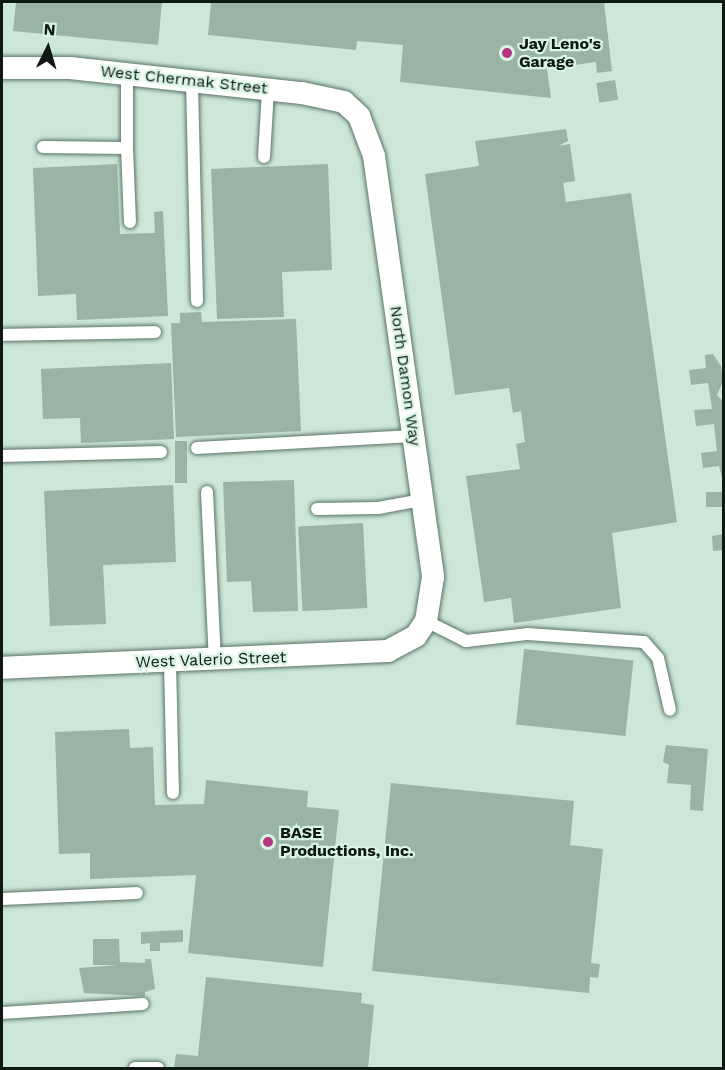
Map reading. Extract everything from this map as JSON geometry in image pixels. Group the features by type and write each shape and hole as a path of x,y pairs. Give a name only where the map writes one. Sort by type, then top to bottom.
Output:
{"street":[{"name":"West Chermak Street","path":"2,68 70,68 326,96 344,102 359,116"},
{"name":"North Damon Way","path":"359,116 374,156 433,578 421,629"},
{"name":"West Valerio Street","path":"2,668 360,655 388,651 421,629"}],"lane":[{"path":"127,74 129,222"},
{"path":"192,81 197,301"},
{"path":"264,157 268,89"},
{"path":"43,147 127,148"},
{"path":"2,335 156,332"},
{"path":"197,448 413,436"},
{"path":"2,456 161,452"},
{"path":"207,492 215,660"},
{"path":"317,509 378,508 422,500"},
{"path":"421,629 466,641 527,634 644,642 658,658 670,710"},
{"path":"170,662 173,793"},
{"path":"2,899 137,893"},
{"path":"2,1013 143,1004"},
{"path":"135,1068 158,1068"}],"building":[{"path":"16,2 162,2 158,45 13,31"},
{"name":"Jay Leno's Garage","path":"211,2 604,2 612,71 597,73 596,62 547,69 551,98 400,82 403,45 357,41 356,50 208,35"},
{"path":"615,80 618,100 599,103 596,83"},
{"path":"566,129 568,141 558,146 570,144 575,181 563,183 566,202 631,193 677,522 612,533 621,608 514,623 511,598 484,602 466,476 520,469 516,444 525,442 521,411 513,413 509,388 455,395 425,174 479,166 475,141"},
{"path":"117,164 120,234 155,233 154,212 163,211 168,316 77,320 76,294 38,296 33,168"},
{"path":"328,164 332,270 282,272 284,317 217,319 211,169"},
{"path":"201,312 202,322 296,319 301,431 176,437 171,323 180,323 180,313"},
{"path":"713,354 721,366 723,381 717,395 724,403 724,485 719,466 703,468 701,453 717,451 714,424 696,426 694,410 712,409 708,383 691,385 689,370 706,368 705,355"},
{"path":"171,363 174,439 81,443 80,418 43,419 41,369"},
{"path":"175,441 187,441 187,483 175,483"},
{"path":"294,480 298,611 253,612 251,581 227,582 223,482"},
{"path":"173,485 176,562 103,565 106,624 50,626 44,491"},
{"path":"706,492 724,492 724,507 706,507"},
{"path":"363,523 367,608 303,611 298,526"},
{"path":"724,534 724,550 713,551 712,536"},
{"path":"524,649 633,660 625,736 516,725"},
{"path":"129,729 130,748 153,747 155,805 204,804 206,780 308,791 307,807 339,810 323,967 188,953 196,875 90,879 90,853 59,854 55,732"},
{"path":"666,745 708,749 703,811 690,810 691,785 667,783 669,765 663,762"},
{"path":"391,783 574,801 570,845 603,849 591,963 600,964 598,978 590,977 589,993 372,971"},
{"path":"183,930 183,942 160,943 160,951 150,951 150,943 141,944 141,932"},
{"path":"93,939 119,939 120,962 145,963 145,959 151,959 155,989 145,992 145,996 84,993 79,968 118,965 93,965"},
{"path":"206,977 362,993 361,1003 374,1005 368,1068 174,1068 176,1054 198,1056"}],"place":[{"name":"Jay Leno's Garage","path":"507,53"},
{"name":"BASE Productions, Inc.","path":"268,842"}]}
